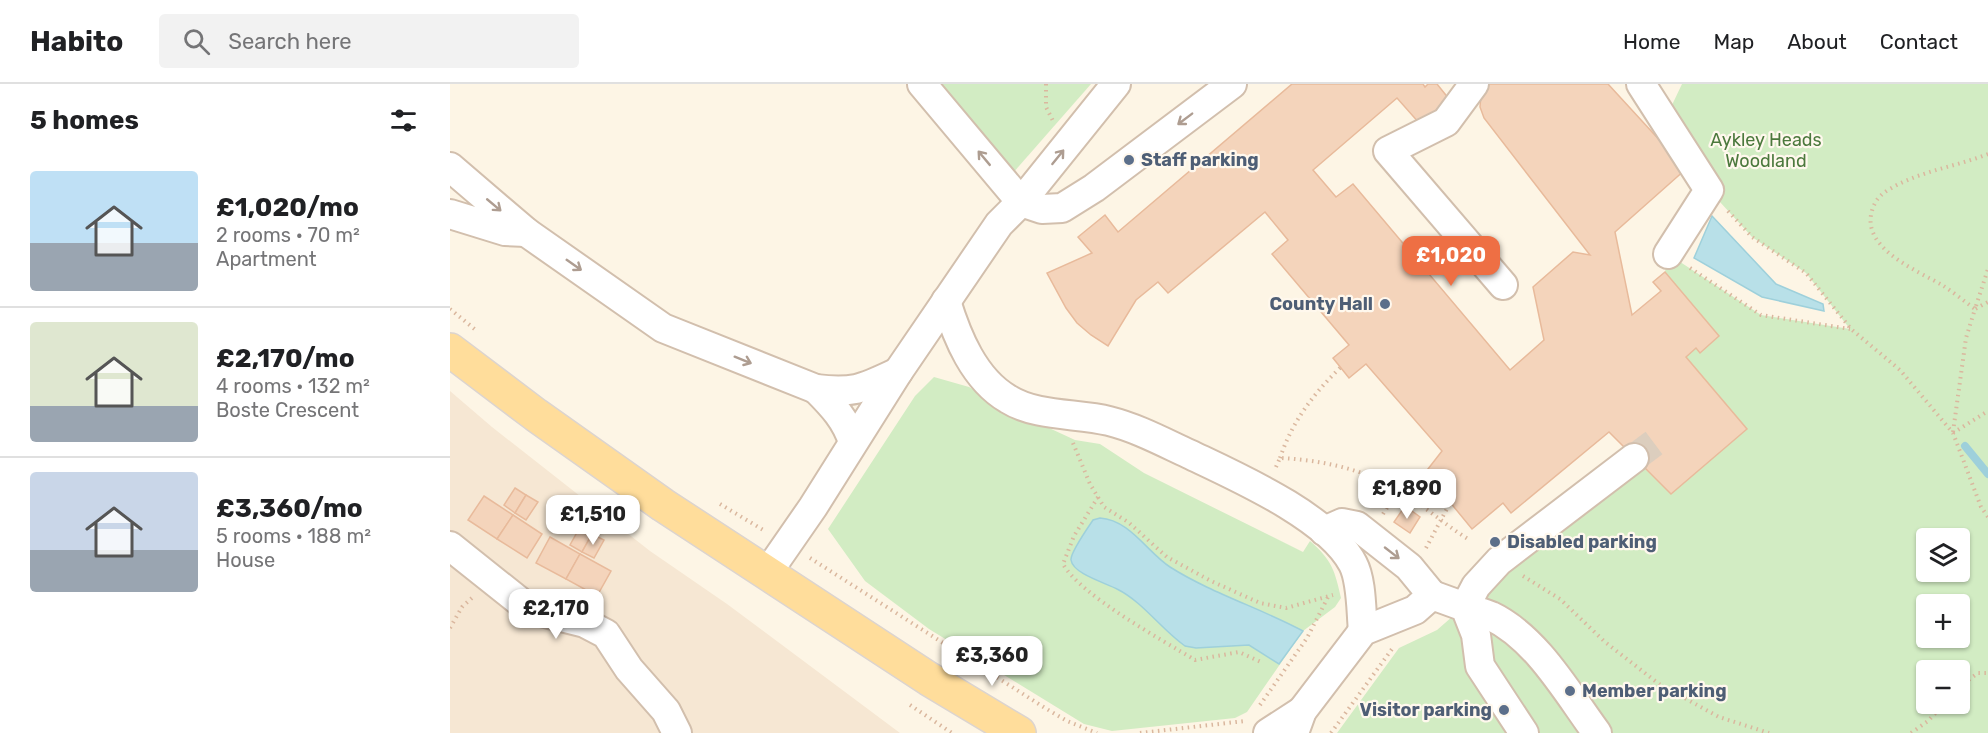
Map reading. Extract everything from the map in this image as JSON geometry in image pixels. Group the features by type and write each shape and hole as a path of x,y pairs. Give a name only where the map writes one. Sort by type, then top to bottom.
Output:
{"main road":[{"path":"450,350 663,505 929,680 1019,733"}],"street":[{"path":"922,84 1021,202 1042,209 1062,208 1094,188 1232,84"},
{"path":"768,572 898,372 999,224 1021,202 1116,84"},
{"path":"1474,84 1446,122 1388,151 1503,285"},
{"path":"1641,84 1709,190 1668,254"},
{"path":"450,167 526,231 663,328 816,389 839,392 863,388 898,372"},
{"path":"450,214 506,231 526,231"},
{"path":"946,301 965,352 985,379 1006,398 1023,407 1108,421 1133,428 1265,490 1324,531 1340,546 1354,565 1363,632"},
{"path":"816,389 835,407 848,427 854,442"},
{"path":"1524,733 1480,666 1476,634 1465,607 1476,586 1499,561 1634,458"},
{"path":"1324,531 1342,523 1357,526 1409,567 1432,595 1492,617 1517,633 1538,653 1597,733"},
{"path":"450,546 529,609 585,623 606,634 629,669 666,711 677,733"},
{"path":"1255,724 1298,722 1363,632 1415,610 1432,595"}],"path":[{"path":"1046,84 1046,107"},
{"path":"1976,309 1944,286 1890,254 1877,241 1869,223 1873,204 1888,190 1939,168 1988,154"},
{"path":"1709,190 1752,237 1806,273 1851,329 1900,370 1953,433 1981,507 1988,517"},
{"path":"1668,254 1761,315 1851,329"},
{"path":"1953,433 1966,338 1988,269"},
{"path":"1976,309 1988,302"},
{"path":"450,309 483,336"},
{"path":"1265,490 1306,403 1341,367"},
{"path":"1049,411 1071,438 1090,484 1104,507 1128,522 1167,557 1211,581 1260,603 1286,608 1359,589"},
{"path":"1953,433 1988,411"},
{"path":"1280,459 1333,465 1369,476 1399,490 1468,539"},
{"path":"1388,507 1399,490"},
{"path":"1098,496 1074,536 1063,564 1067,572 1100,599 1195,660 1239,652 1262,662"},
{"path":"1424,552 1450,503"},
{"path":"719,504 788,543 1045,708 1067,721 1097,733"},
{"path":"1499,561 1560,599 1605,642 1659,684 1719,717 1769,733"},
{"path":"450,628 462,606 492,581"},
{"path":"1260,706 1307,638 1329,597"},
{"path":"1970,679 1978,673 1988,672"},
{"path":"904,700 952,733"},
{"path":"1911,733 1935,714"},
{"path":"1140,733 1255,724"}],"shaded area":[{"path":"450,391 492,427 650,551 727,604 900,733 450,733"}],"green space":[{"path":"935,84 1091,84 1013,173"},
{"name":"Aykley Heads Woodland","path":"1682,84 1988,84 1988,733 1337,733 1399,648 1437,630 1634,458 1671,494 1746,429 1686,357 1696,348 1700,352 1719,336 1665,272 1668,254 1761,315 1850,329 1806,273 1752,237 1709,190 1672,105"},
{"path":"934,377 969,387 1075,440 1100,444 1144,473 1303,552 1310,541 1332,566 1341,598 1335,607 1303,631 1247,712 1235,718 1112,731 1084,724 929,629 865,581 828,529 915,396"}],"water":[{"path":"1712,216 1776,284 1823,304 1824,311 1762,297 1694,258"},
{"path":"1100,518 1111,520 1129,530 1162,561 1186,576 1303,631 1279,664 1249,645 1196,648 1185,646 1126,594 1091,578 1073,565 1071,557 1076,546 1093,520"}],"building":[{"name":"County Hall","path":"1292,84 1423,84 1425,87 1428,84 1437,84 1449,99 1420,124 1397,98 1313,170 1336,197 1353,184 1510,370 1544,340 1533,287 1573,252 1590,255 1484,118 1480,107 1481,95 1489,84 1608,84 1686,169 1615,232 1632,315 1661,291 1653,282 1665,272 1719,336 1700,353 1696,348 1686,357 1747,429 1671,494 1609,432 1511,513 1503,503 1472,529 1440,490 1429,500 1414,487 1442,451 1366,364 1349,378 1333,358 1349,345 1272,254 1288,240 1265,212 1168,293 1158,282 1136,300 1108,346 1091,335 1077,323 1066,308 1047,273 1092,253 1078,237 1105,215 1118,232"},
{"path":"515,488 526,495 515,513 504,505"},
{"path":"526,495 538,502 526,520 515,513"},
{"path":"484,496 513,515 497,539 468,520"},
{"path":"1405,506 1420,517 1410,533 1394,522"},
{"path":"513,515 542,534 527,558 497,539"},
{"path":"580,527 592,534 582,552 570,545"},
{"path":"592,534 604,540 594,558 582,552"},
{"path":"550,537 580,554 566,579 536,563"},
{"path":"580,554 611,571 597,596 566,579"}],"waterway":[{"path":"1965,446 1988,474"}],"tunnel":[{"path":"1634,458 1654,443"}],"place":[{"name":"Staff parking","path":"1129,160"},
{"name":"County Hall","path":"1385,304"},
{"name":"Disabled parking","path":"1495,542"},
{"name":"Member parking","path":"1570,691"},
{"name":"Visitor parking","path":"1504,710"}]}
